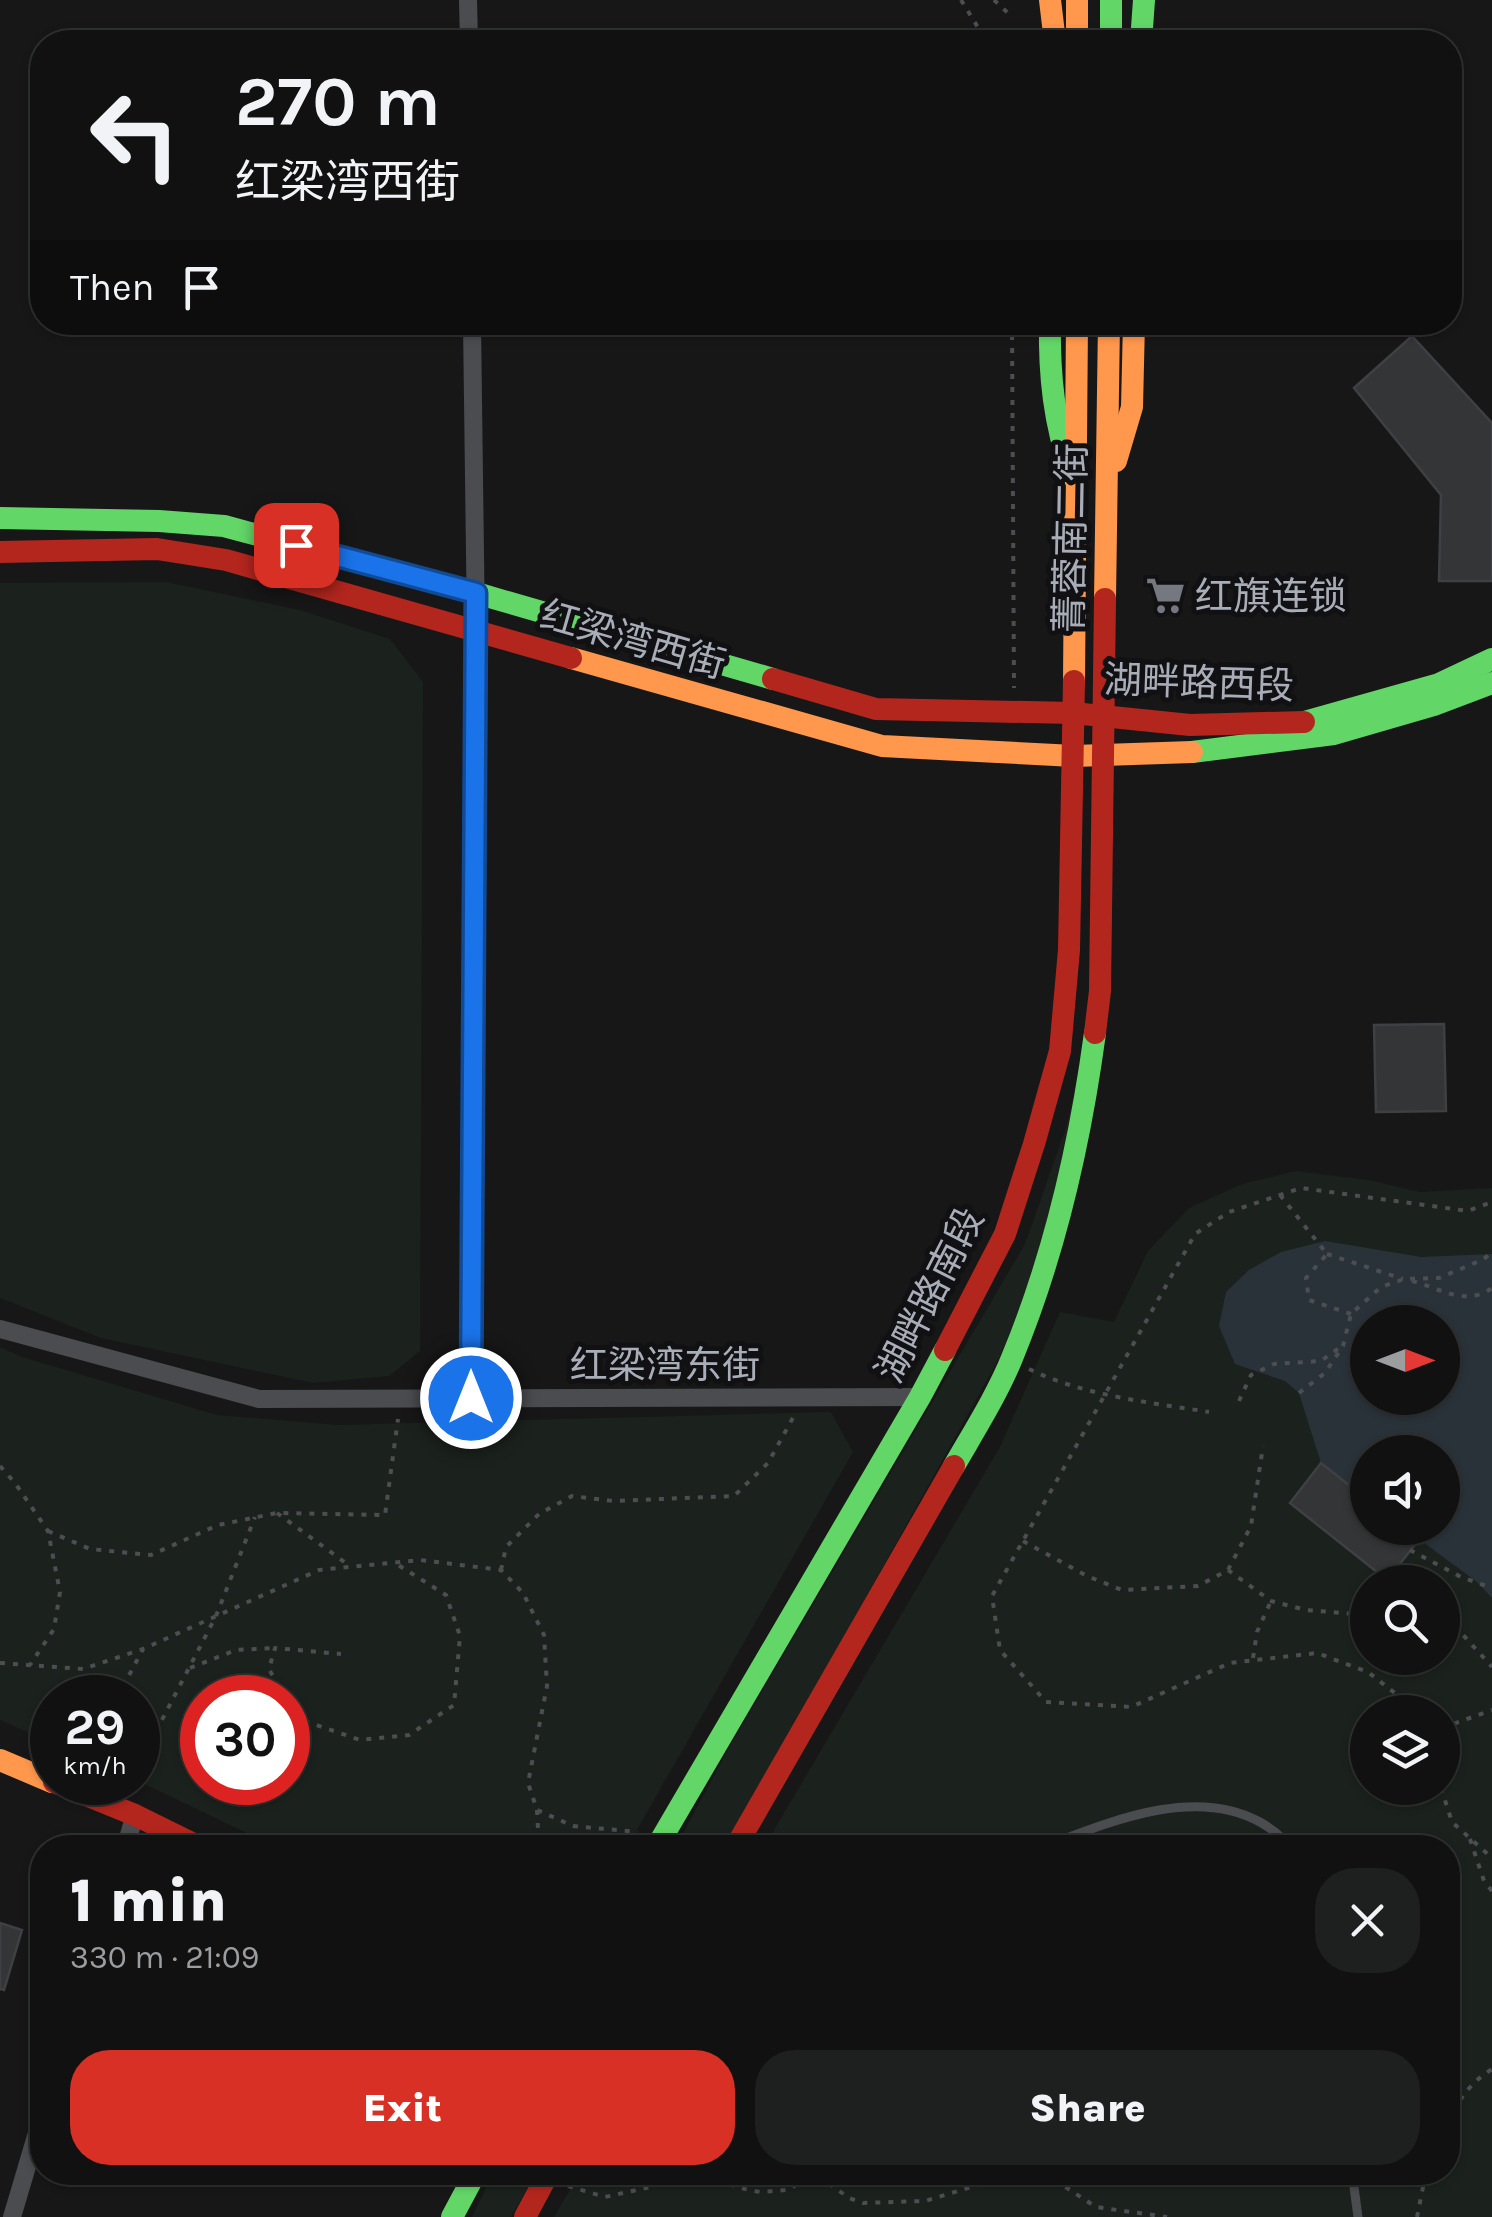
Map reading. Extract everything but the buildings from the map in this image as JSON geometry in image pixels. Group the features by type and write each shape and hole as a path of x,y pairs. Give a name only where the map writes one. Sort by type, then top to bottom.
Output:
{"main road":[{"path":"1050,0 1054,30"},
{"path":"1077,0 1077,30"},
{"path":"1110,30 1111,0"},
{"path":"1142,30 1144,0"},
{"path":"1050,335 1058,440 1077,486"},
{"name":"菁蓉南二街","path":"1073,714 1077,335"},
{"name":"菁蓉南二街","path":"1101,756 1109,335"},
{"path":"1108,490 1132,407 1134,335"},
{"name":"红梁湾西街","path":"0,518 159,520 224,526 476,593 876,710 1073,714"},
{"name":"红梁湾西街","path":"0,552 157,549 226,560 882,746 1074,756"},
{"name":"湖畔路西段","path":"1073,714 1190,725 1307,722 1439,684 1492,659"},
{"name":"湖畔路西段","path":"1074,756 1184,754 1334,734 1434,706 1492,683"},
{"name":"湖畔路南段","path":"663,1835 920,1396 1004,1234 1060,1051 1069,950 1073,714"},
{"path":"743,1835 1011,1361 1056,1236 1086,1101 1100,990 1101,756"},
{"path":"0,1760 30,1772"},
{"path":"110,1805 175,1835"},
{"path":"452,2217 469,2185"},
{"path":"525,2217 542,2185"}],"street":[{"path":"468,0 468,30"},
{"path":"471,1398 476,632 472,335"},
{"name":"红梁湾东街","path":"0,1329 258,1399 920,1396"},
{"path":"129,1835 134,1815"},
{"path":"12,2217 30,2156"}],"lane":[{"path":"1080,1835 1150,1812 1210,1806 1242,1812 1279,1835"},
{"path":"1354,2185 1358,2217"}],"path":[{"path":"962,0 980,30"},
{"path":"994,0 1010,14"},
{"path":"1012,335 1014,712"},
{"path":"1397,1695 1368,1672 1317,1653 1230,1662 1131,1706 1046,1702 1000,1650 992,1596 1195,1234 1230,1212 1301,1188 1468,1211 1492,1202"},
{"path":"1280,1195 1326,1254 1458,1298 1481,1296 1492,1288"},
{"path":"1361,1305 1381,1287 1404,1279 1439,1278 1492,1252"},
{"path":"1326,1254 1306,1278 1309,1300 1350,1314"},
{"path":"1299,1392 1325,1373 1343,1346 1350,1318"},
{"path":"1239,1401 1251,1375 1274,1364 1320,1361 1343,1346"},
{"path":"1011,1361 1056,1382 1209,1412"},
{"path":"501,1570 506,1547 540,1514 572,1496 613,1501 734,1496 768,1463 805,1397"},
{"path":"48,1532 90,1549 151,1555 218,1525 277,1513 385,1514 401,1399"},
{"path":"1023,1541 1122,1590 1198,1586 1228,1570 1251,1526 1263,1446"},
{"path":"0,1466 48,1532 60,1592 54,1629 30,1666"},
{"path":"277,1513 351,1567"},
{"path":"160,1725 216,1616 255,1518"},
{"path":"1410,1550 1461,1578 1492,1588"},
{"path":"0,1664 83,1669 143,1649 318,1570 420,1560 501,1570 523,1593 544,1635 547,1686 528,1783 537,1810 538,1835"},
{"path":"310,1723 360,1740 409,1735 454,1704 460,1636 446,1595 394,1562"},
{"path":"1228,1570 1271,1601 1306,1610 1350,1614"},
{"path":"1252,1660 1256,1632 1271,1601"},
{"path":"1460,1632 1492,1668"},
{"path":"190,1668 236,1650 276,1648 341,1654"},
{"path":"272,1675 268,1668 276,1648"},
{"path":"129,1675 143,1649"},
{"path":"1460,1722 1492,1710"},
{"path":"1446,1805 1452,1822 1492,1858"},
{"path":"537,1810 573,1826 625,1835"},
{"path":"1470,1839 1484,1880 1492,1891"},
{"path":"1460,2095 1492,2069"},
{"path":"571,2185 606,2198 657,2185"},
{"path":"732,2185 760,2192 786,2190 796,2185"},
{"path":"832,2185 848,2198 863,2202 924,2201 978,2185"},
{"path":"1060,2185 1096,2208 1167,2217"},
{"path":"1417,2217 1423,2185"}],"shaded area":[{"path":"166,582 300,610 390,639 423,682 420,1351 389,1376 313,1383 101,1338 0,1298 0,583"},
{"path":"1091,1014 1075,1128 1047,1233 1006,1346 734,1835 682,1835 731,1744 1025,1244 1067,1125"},
{"path":"1296,1171 1369,1180 1420,1192 1492,1188 1492,2217 554,2217 573,2185 1460,2185 1460,1835 771,1835 1000,1447 1060,1312 1114,1322 1148,1251 1189,1208 1242,1184"},
{"path":"1325,1241 1421,1257 1492,1254 1492,1598 1460,1569 1460,1565 1454,1565 1427,1545 1460,1545 1460,1435 1350,1435 1350,1486 1321,1463 1299,1393 1285,1381 1235,1364 1219,1326 1226,1292 1249,1270 1281,1252"},
{"path":"0,1347 217,1415 337,1425 831,1412 853,1452 634,1835 251,1835 188,1805 310,1805 310,1675 180,1675 180,1801 160,1792 160,1675 30,1675 30,1733 0,1720"},
{"path":"487,2185 529,2185 511,2217 472,2217"}],"traffic: fast":[{"path":"1111,0 1111,30"},
{"path":"1142,30 1144,0"},
{"path":"1050,335 1054,399 1072,474"},
{"path":"0,518 224,526 476,593 773,679"},
{"path":"1304,722 1439,684 1492,659"},
{"path":"1192,752 1334,734 1434,705 1492,683"},
{"path":"954,1466 1006,1372 1041,1279 1073,1157 1095,1033"},
{"path":"664,1835 945,1350"},
{"path":"452,2217 469,2185"}],"traffic: slow":[{"path":"1050,0 1054,30"},
{"path":"1077,0 1077,30"},
{"path":"1074,681 1077,335"},
{"path":"1105,599 1109,335"},
{"path":"1116,461 1132,407 1134,335"},
{"path":"571,658 882,746 1074,756 1192,752"},
{"path":"0,1760 30,1773"}],"traffic: jam":[{"path":"0,552 157,549 226,560 571,658"},
{"path":"1095,1033 1100,991 1105,599"},
{"path":"773,679 876,709 1073,713 1190,725 1304,722"},
{"path":"945,1350 1005,1234 1060,1051 1069,950 1074,681"},
{"path":"742,1835 954,1466"},
{"path":"110,1805 176,1835"},
{"path":"525,2217 542,2185"}],"place":[{"name":"红旗连锁","path":"1165,596"}],"route":[{"path":"296,545 476,593 471,1398"}]}
